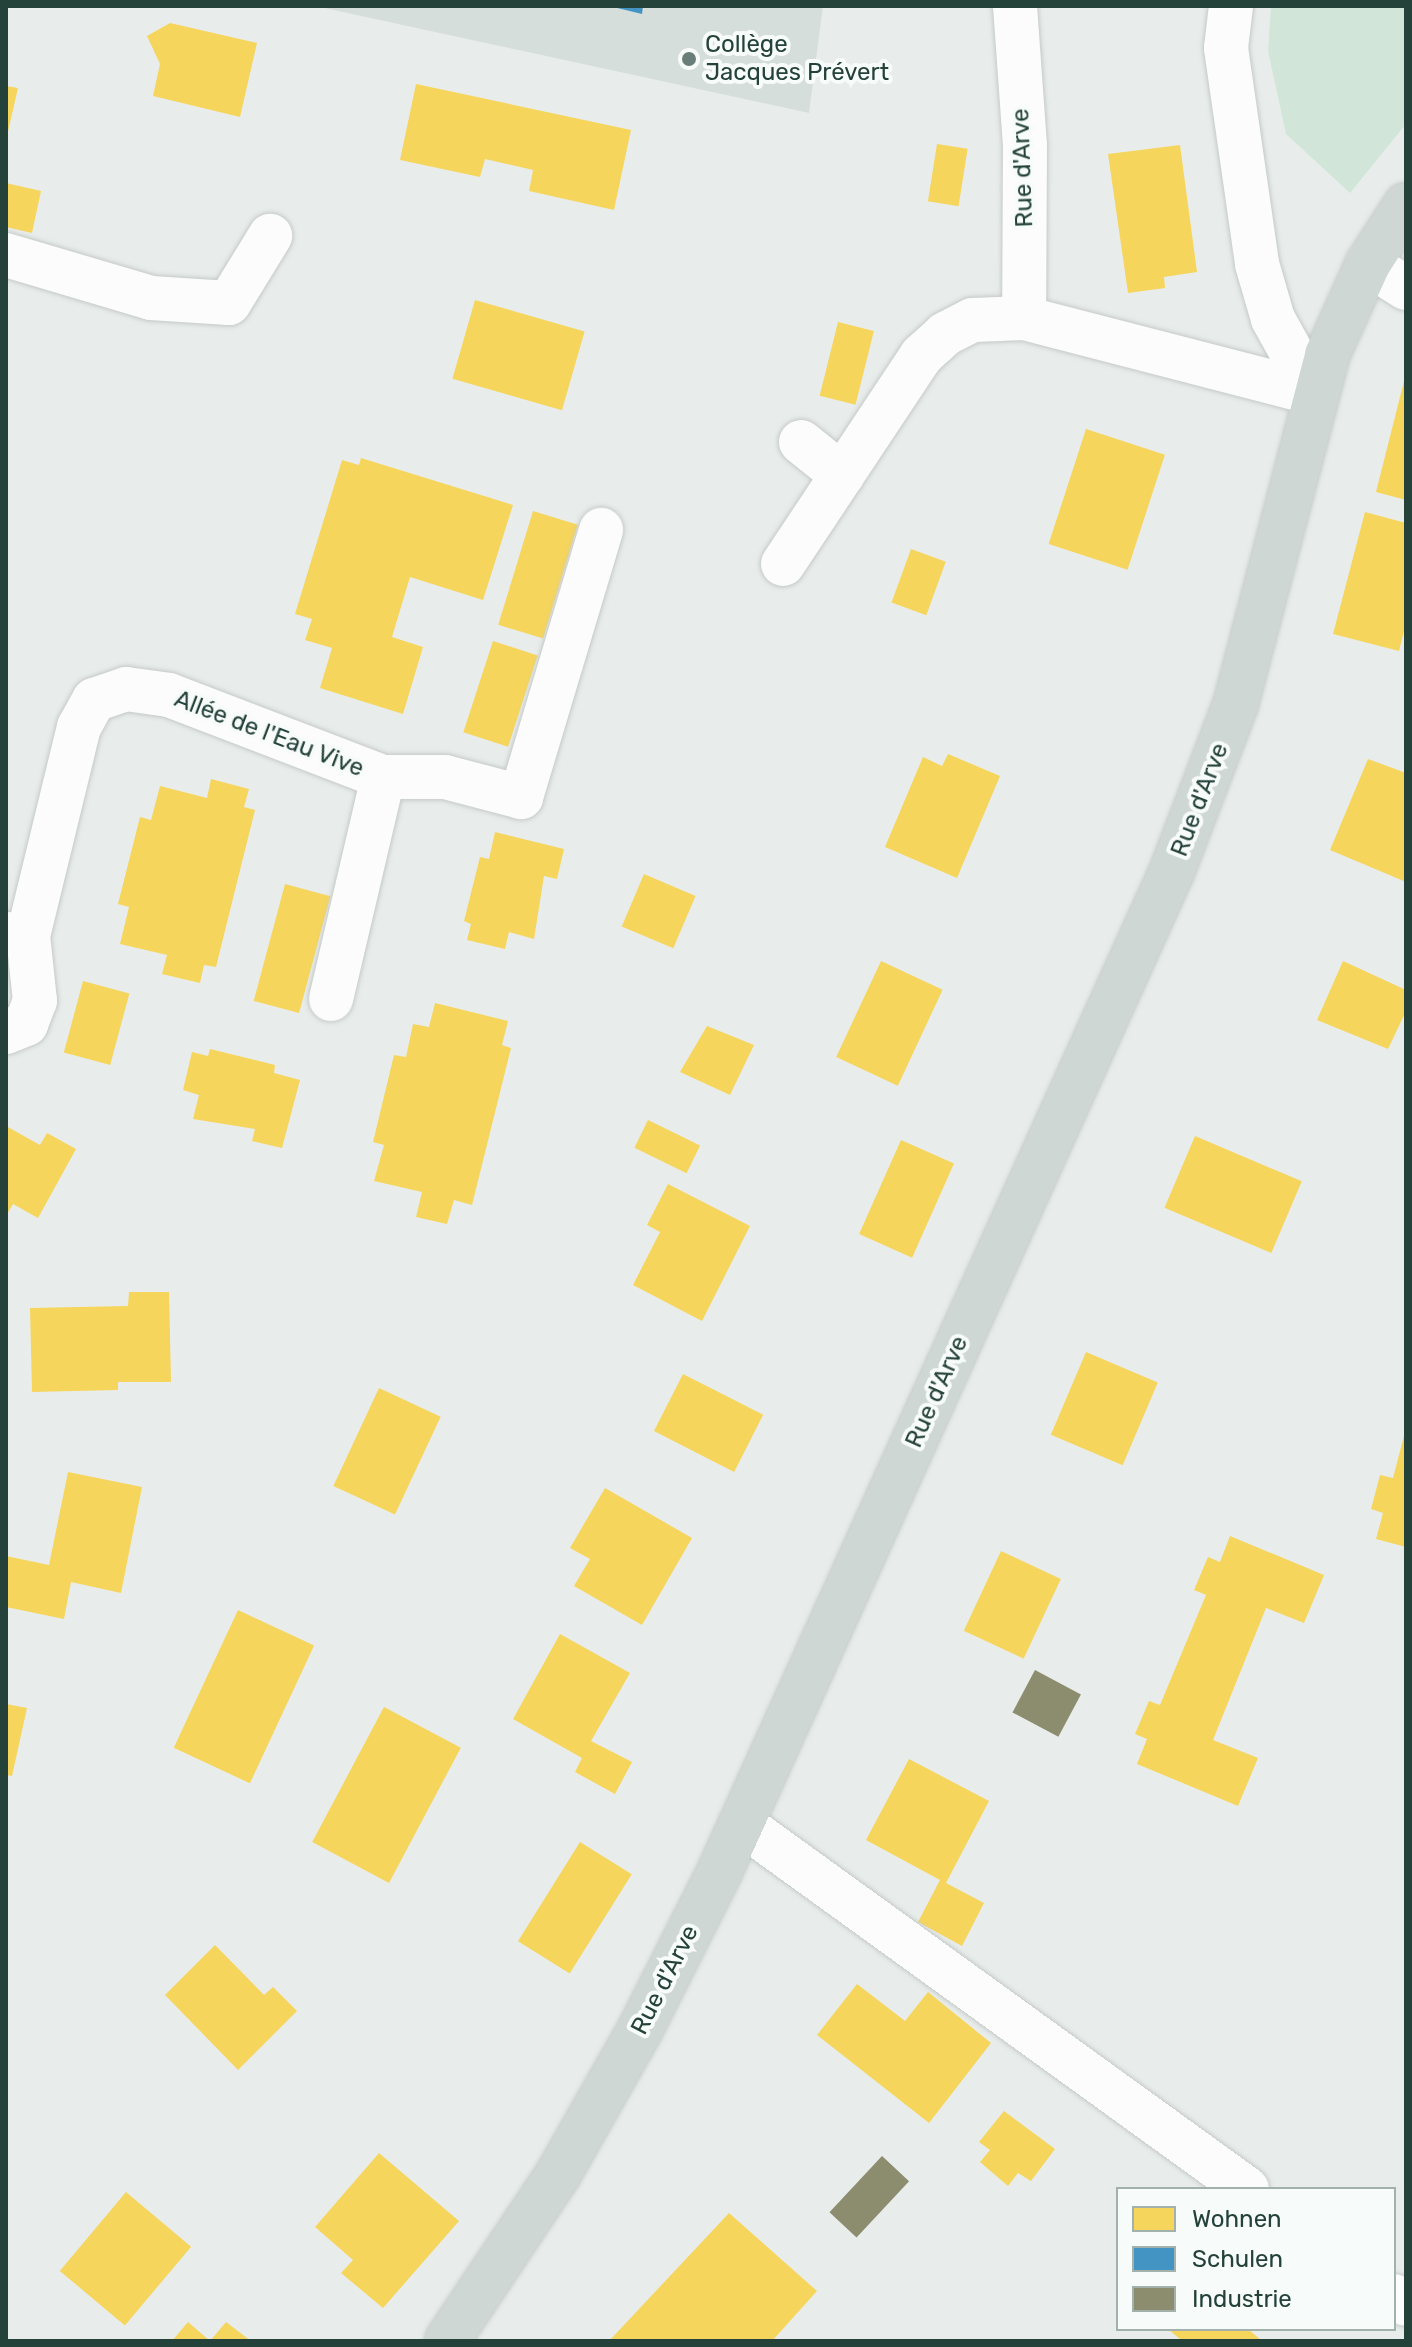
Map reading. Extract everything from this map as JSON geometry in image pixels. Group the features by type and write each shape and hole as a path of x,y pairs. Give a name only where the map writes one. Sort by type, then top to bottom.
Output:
{"main road":[{"name":"Rue d'Arve","path":"447,2341 559,2173 640,2030 742,1824 1197,813 1236,703 1314,393 1368,264 1406,205"}],"street":[{"name":"Rue d'Arve","path":"1015,6 1025,146 1024,318"},
{"path":"1231,6 1226,48 1257,264 1273,319 1314,393"},
{"path":"6,255 151,298 229,303 270,236"},
{"path":"1368,264 1406,288"},
{"path":"783,564 933,344 973,320 1024,318 1314,393"},
{"path":"801,442 842,475"},
{"name":"Allée de l'Eau Vive","path":"17,935 79,727 94,700 126,689 169,695 383,777 445,777 521,797 601,530"},
{"path":"331,999 383,777"},
{"path":"6,1032 26,1024 35,1001 36,974 17,935"},
{"path":"742,1824 1244,2187"}],"shaded area":[{"name":"Collège Jacques Prévert","path":"315,6 823,6 809,113"}],"green space":[{"path":"1271,6 1406,6 1406,124 1350,193 1286,134 1268,51"}],"building: Wohnen":[{"path":"170,23 257,43 240,117 153,96 160,64 147,36"},
{"path":"416,84 631,130 614,210 529,191 533,170 485,159 480,177 400,160"},
{"path":"6,86 18,88 7,136 6,136"},
{"path":"937,144 968,149 959,206 928,201"},
{"path":"1180,145 1197,272 1164,277 1165,288 1128,293 1108,154"},
{"path":"6,183 41,191 32,233 6,227"},
{"path":"475,300 585,331 562,410 452,379"},
{"path":"838,322 874,331 856,405 820,396"},
{"path":"1406,377 1406,500 1376,492"},
{"path":"1086,429 1165,455 1128,570 1049,544"},
{"path":"361,458 513,505 483,600 410,577 392,637 423,647 403,714 320,688 332,648 305,640 312,619 295,614 342,460 359,465"},
{"path":"533,511 578,525 543,639 498,625"},
{"path":"1365,512 1406,523 1406,623 1399,651 1333,634"},
{"path":"911,549 946,562 926,615 892,603"},
{"path":"493,641 538,656 508,747 463,732"},
{"path":"948,754 1000,776 957,878 885,847 923,757 942,766"},
{"path":"1368,759 1406,773 1406,882 1330,850"},
{"path":"211,779 249,789 244,807 255,810 216,967 204,965 200,983 162,974 167,955 120,944 129,907 118,904 140,817 151,820 160,786 207,798"},
{"path":"495,832 564,849 557,879 544,876 534,939 509,932 505,949 467,940 471,924 464,921 480,857 489,859"},
{"path":"644,874 696,896 673,948 622,926"},
{"path":"285,884 330,896 299,1013 254,1001"},
{"path":"881,961 943,990 898,1086 836,1057"},
{"path":"1343,961 1406,990 1406,1011 1388,1049 1317,1020"},
{"path":"83,981 129,993 110,1065 64,1052"},
{"path":"435,1003 508,1021 502,1045 511,1048 472,1205 454,1200 447,1224 416,1217 422,1192 374,1181 384,1145 373,1142 394,1055 406,1057 413,1024 429,1027"},
{"path":"707,1026 754,1045 730,1095 680,1072"},
{"path":"210,1049 275,1065 274,1073 300,1080 282,1148 252,1141 255,1129 193,1119 199,1095 183,1090 192,1052 208,1056"},
{"path":"648,1120 700,1145 687,1173 634,1148"},
{"path":"6,1126 40,1145 47,1133 76,1149 38,1218 13,1204 6,1216"},
{"path":"1195,1136 1302,1181 1271,1253 1165,1208"},
{"path":"901,1140 954,1164 912,1258 859,1234"},
{"path":"668,1184 750,1226 702,1321 633,1285 660,1232 647,1225"},
{"path":"129,1292 169,1292 171,1382 118,1382 118,1390 32,1392 30,1308 128,1306"},
{"path":"1086,1352 1158,1382 1123,1465 1051,1435"},
{"path":"683,1374 763,1415 734,1472 654,1431"},
{"path":"379,1388 441,1417 395,1515 333,1486"},
{"path":"1405,1432 1406,1547 1376,1539 1383,1513 1371,1509 1380,1475 1393,1478"},
{"path":"68,1472 142,1487 121,1593 71,1582 64,1619 6,1607 6,1556 49,1565"},
{"path":"605,1488 692,1538 642,1625 574,1586 590,1559 570,1548"},
{"path":"1230,1536 1324,1575 1304,1623 1266,1608 1213,1740 1258,1758 1238,1806 1137,1764 1147,1739 1135,1734 1149,1701 1160,1705 1206,1595 1194,1590 1208,1557 1220,1562"},
{"path":"1001,1551 1061,1579 1024,1659 964,1631"},
{"path":"238,1610 314,1645 250,1783 174,1748"},
{"path":"560,1634 630,1673 591,1741 632,1762 615,1794 575,1772 582,1758 513,1719"},
{"path":"6,1704 27,1708 12,1776 6,1775"},
{"path":"384,1707 461,1748 389,1883 312,1842"},
{"path":"909,1759 989,1801 946,1883 984,1903 962,1946 918,1922 940,1880 866,1840"},
{"path":"580,1842 632,1874 570,1974 518,1941"},
{"path":"215,1945 264,1995 273,1987 297,2011 238,2070 165,1995"},
{"path":"857,1984 905,2021 928,1992 991,2043 929,2123 817,2035"},
{"path":"1004,2111 1055,2149 1031,2181 1018,2173 1008,2186 980,2162 990,2150 979,2142"},
{"path":"379,2153 459,2221 383,2308 341,2273 353,2260 315,2227"},
{"path":"126,2192 191,2247 125,2326 60,2271"},
{"path":"729,2213 817,2291 772,2341 609,2341"},
{"path":"188,2322 210,2341 172,2341"},
{"path":"226,2322 251,2341 210,2341"},
{"path":"1170,2331 1250,2331 1262,2341 1182,2341"}],"building: Schulen":[{"path":"609,6 643,6 642,14"}],"building: Industrie":[{"path":"1035,1670 1081,1694 1058,1737 1012,1712"},
{"path":"882,2156 909,2181 857,2238 829,2212"}],"place":[{"name":"Collège Jacques Prévert","path":"689,59"}]}
